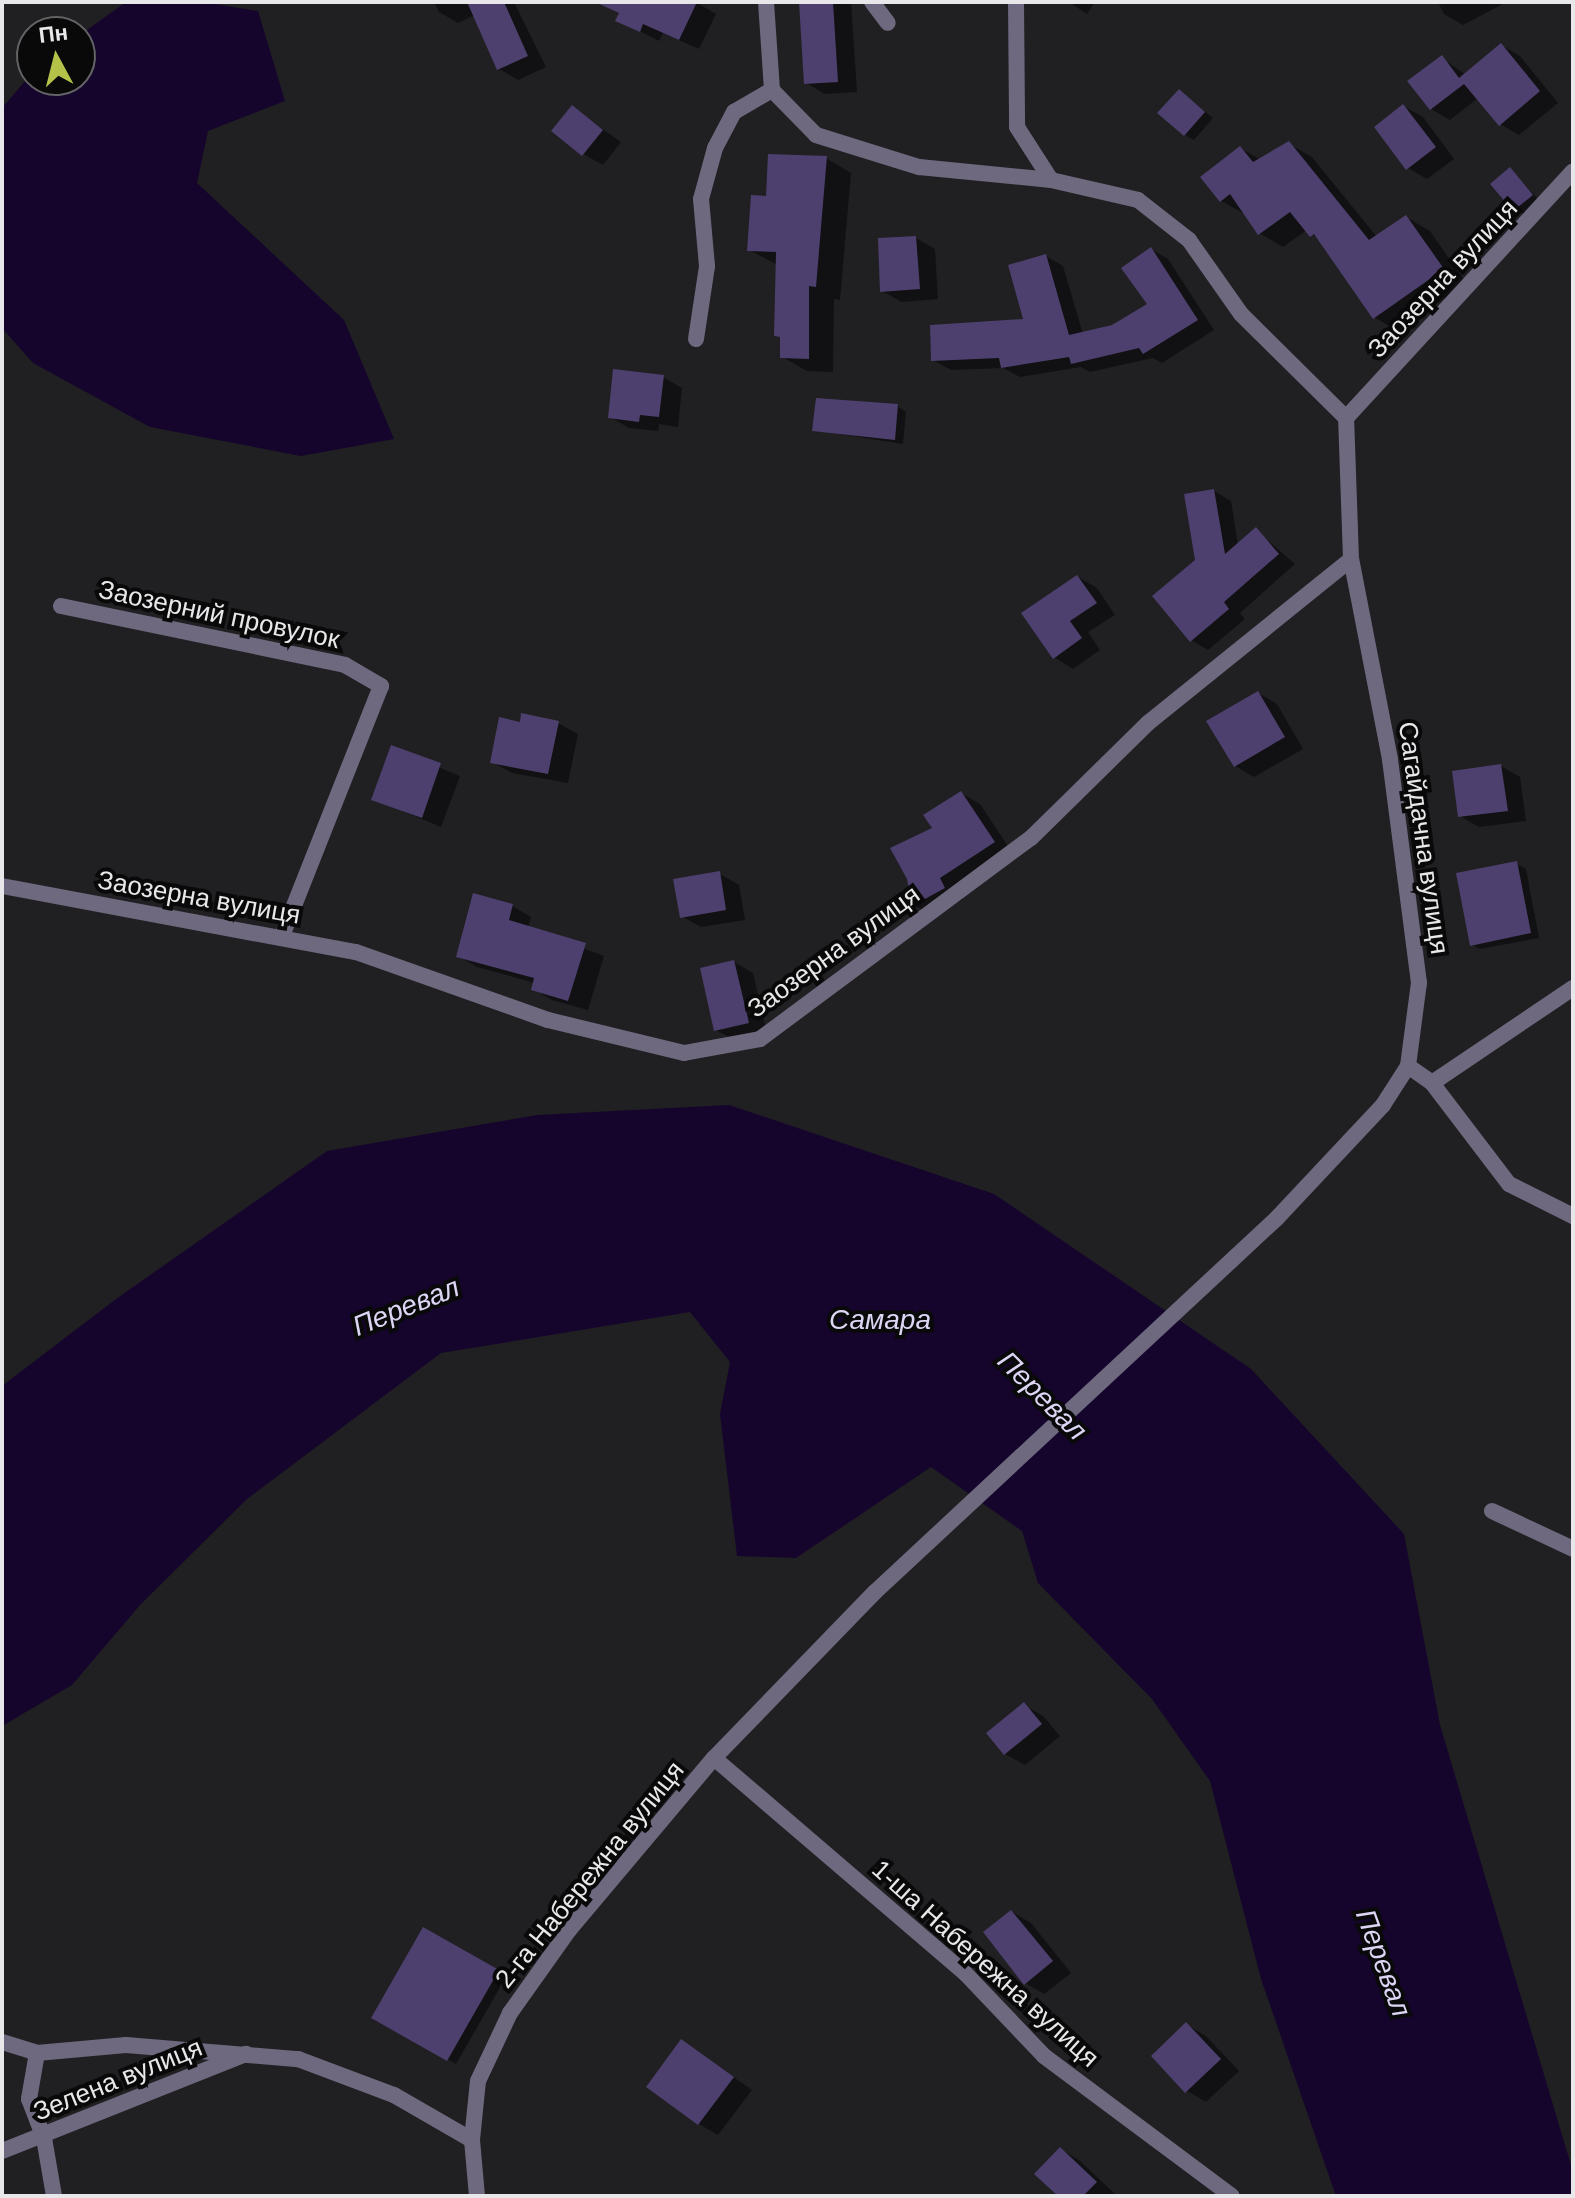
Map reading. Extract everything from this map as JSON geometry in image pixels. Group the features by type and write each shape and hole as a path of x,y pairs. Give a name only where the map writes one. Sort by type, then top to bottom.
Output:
{"street":[{"path":"766,2 772,90 816,135 919,167 1051,180 1138,200 1189,240 1241,314 1346,418"},
{"path":"872,2 888,23"},
{"path":"1016,2 1017,127 1051,180"},
{"path":"696,339 707,266 701,199 715,148 734,112 772,90"},
{"name":"Заозерна вулиця","path":"1346,418 1573,171"},
{"name":"Сагайдачна вулиця","path":"1277,1218 1383,1105 1408,1066 1419,983 1390,759 1351,559 1346,418"},
{"name":"Заозерна вулиця","path":"2,886 356,952 548,1020 684,1053 760,1039 1031,838 1148,723 1351,559"},
{"name":"Заозерний провулок","path":"61,606 345,665 381,686 282,936"},
{"path":"1432,1083 1573,988"},
{"path":"1408,1066 1432,1083 1509,1184 1573,1216"},
{"name":"2-га Набережна вулиця","path":"477,2196 472,2140 478,2081 510,2013 569,1930 714,1758 875,1592 1277,1218"},
{"path":"1492,1511 1573,1549"},
{"name":"1-ша Набережна вулиця","path":"714,1758 965,1973 1044,2056 1232,2196"},
{"path":"2,2042 37,2053 126,2045 252,2052 298,2059 394,2095 472,2140"},
{"name":"Зелена вулиця","path":"2,2151 44,2138 252,2052"},
{"path":"37,2053 29,2099 44,2138 54,2196"}],"water":[{"path":"126,2 203,2 258,11 285,101 208,131 197,183 344,320 394,439 301,456 150,427 33,363 2,328 2,108 16,92 16,96 96,96 96,24"},
{"name":"Самара","path":"729,1105 994,1194 1251,1369 1404,1534 1440,1725 1573,2172 1573,2196 1336,2196 1261,1979 1210,1781 1152,1699 1038,1583 1022,1531 931,1467 796,1558 737,1556 720,1414 730,1362 690,1312 441,1353 247,1499 140,1605 72,1685 2,1726 2,1386 116,1299 327,1151 537,1115"}],"building":[{"path":"467,2 504,2 528,56 497,70"},
{"path":"595,2 697,2 679,40 643,24 640,32 615,21 619,13"},
{"path":"799,2 833,2 838,82 804,84"},
{"path":"1501,43 1540,91 1499,126 1464,84 1430,110 1407,81 1442,55 1459,78"},
{"path":"1179,89 1205,112 1184,136 1157,113"},
{"path":"1403,104 1436,147 1406,170 1374,127"},
{"path":"572,105 603,130 582,156 551,131"},
{"path":"1289,141 1369,240 1406,215 1444,269 1373,319 1314,234 1310,237 1290,212 1258,235 1230,194 1220,202 1200,177 1240,146 1253,162"},
{"path":"768,154 827,156 816,287 809,286 809,359 780,358 780,337 774,336 776,252 747,251 751,195 766,196"},
{"path":"1510,167 1533,195 1513,211 1490,184"},
{"path":"916,236 920,289 880,292 878,238"},
{"path":"1151,247 1198,320 1143,354 1139,348 1071,364 1069,357 1001,368 999,358 931,361 930,325 1023,319 1008,265 1046,254 1069,335 1112,325 1147,304 1121,268"},
{"path":"613,369 664,375 659,417 640,415 639,422 608,418"},
{"path":"816,398 898,404 895,440 812,431"},
{"path":"1214,489 1225,554 1256,527 1279,554 1224,602 1229,609 1190,642 1152,596 1195,560 1184,494"},
{"path":"1077,575 1097,603 1070,621 1082,638 1053,659 1021,613"},
{"path":"1258,691 1285,737 1234,767 1206,721"},
{"path":"521,713 559,721 548,774 490,763 499,717 520,722"},
{"path":"391,745 441,763 422,818 371,800"},
{"path":"1501,764 1508,811 1458,817 1452,771"},
{"path":"961,791 995,842 940,878 945,888 912,906 907,879 890,848 932,828 923,815"},
{"path":"1517,861 1531,933 1470,946 1456,873"},
{"path":"720,871 726,910 680,918 673,879"},
{"path":"473,893 513,904 509,920 586,943 568,1001 531,990 534,978 456,957"},
{"path":"734,960 749,1023 714,1031 700,968"},
{"path":"1024,1702 1042,1724 1004,1755 986,1733"},
{"path":"1011,1910 1053,1961 1024,1985 983,1932"},
{"path":"423,1927 499,1970 447,2061 371,2018"},
{"path":"1186,2022 1221,2059 1185,2093 1151,2056"},
{"path":"681,2039 734,2077 698,2125 646,2087"},
{"path":"1060,2147 1097,2182 1083,2196 1058,2196 1034,2174"}],"water label":[{"name":"Перевал","path":"406,1307"},
{"name":"Перевал","path":"1042,1396"},
{"name":"Перевал","path":"1383,1963"}]}
